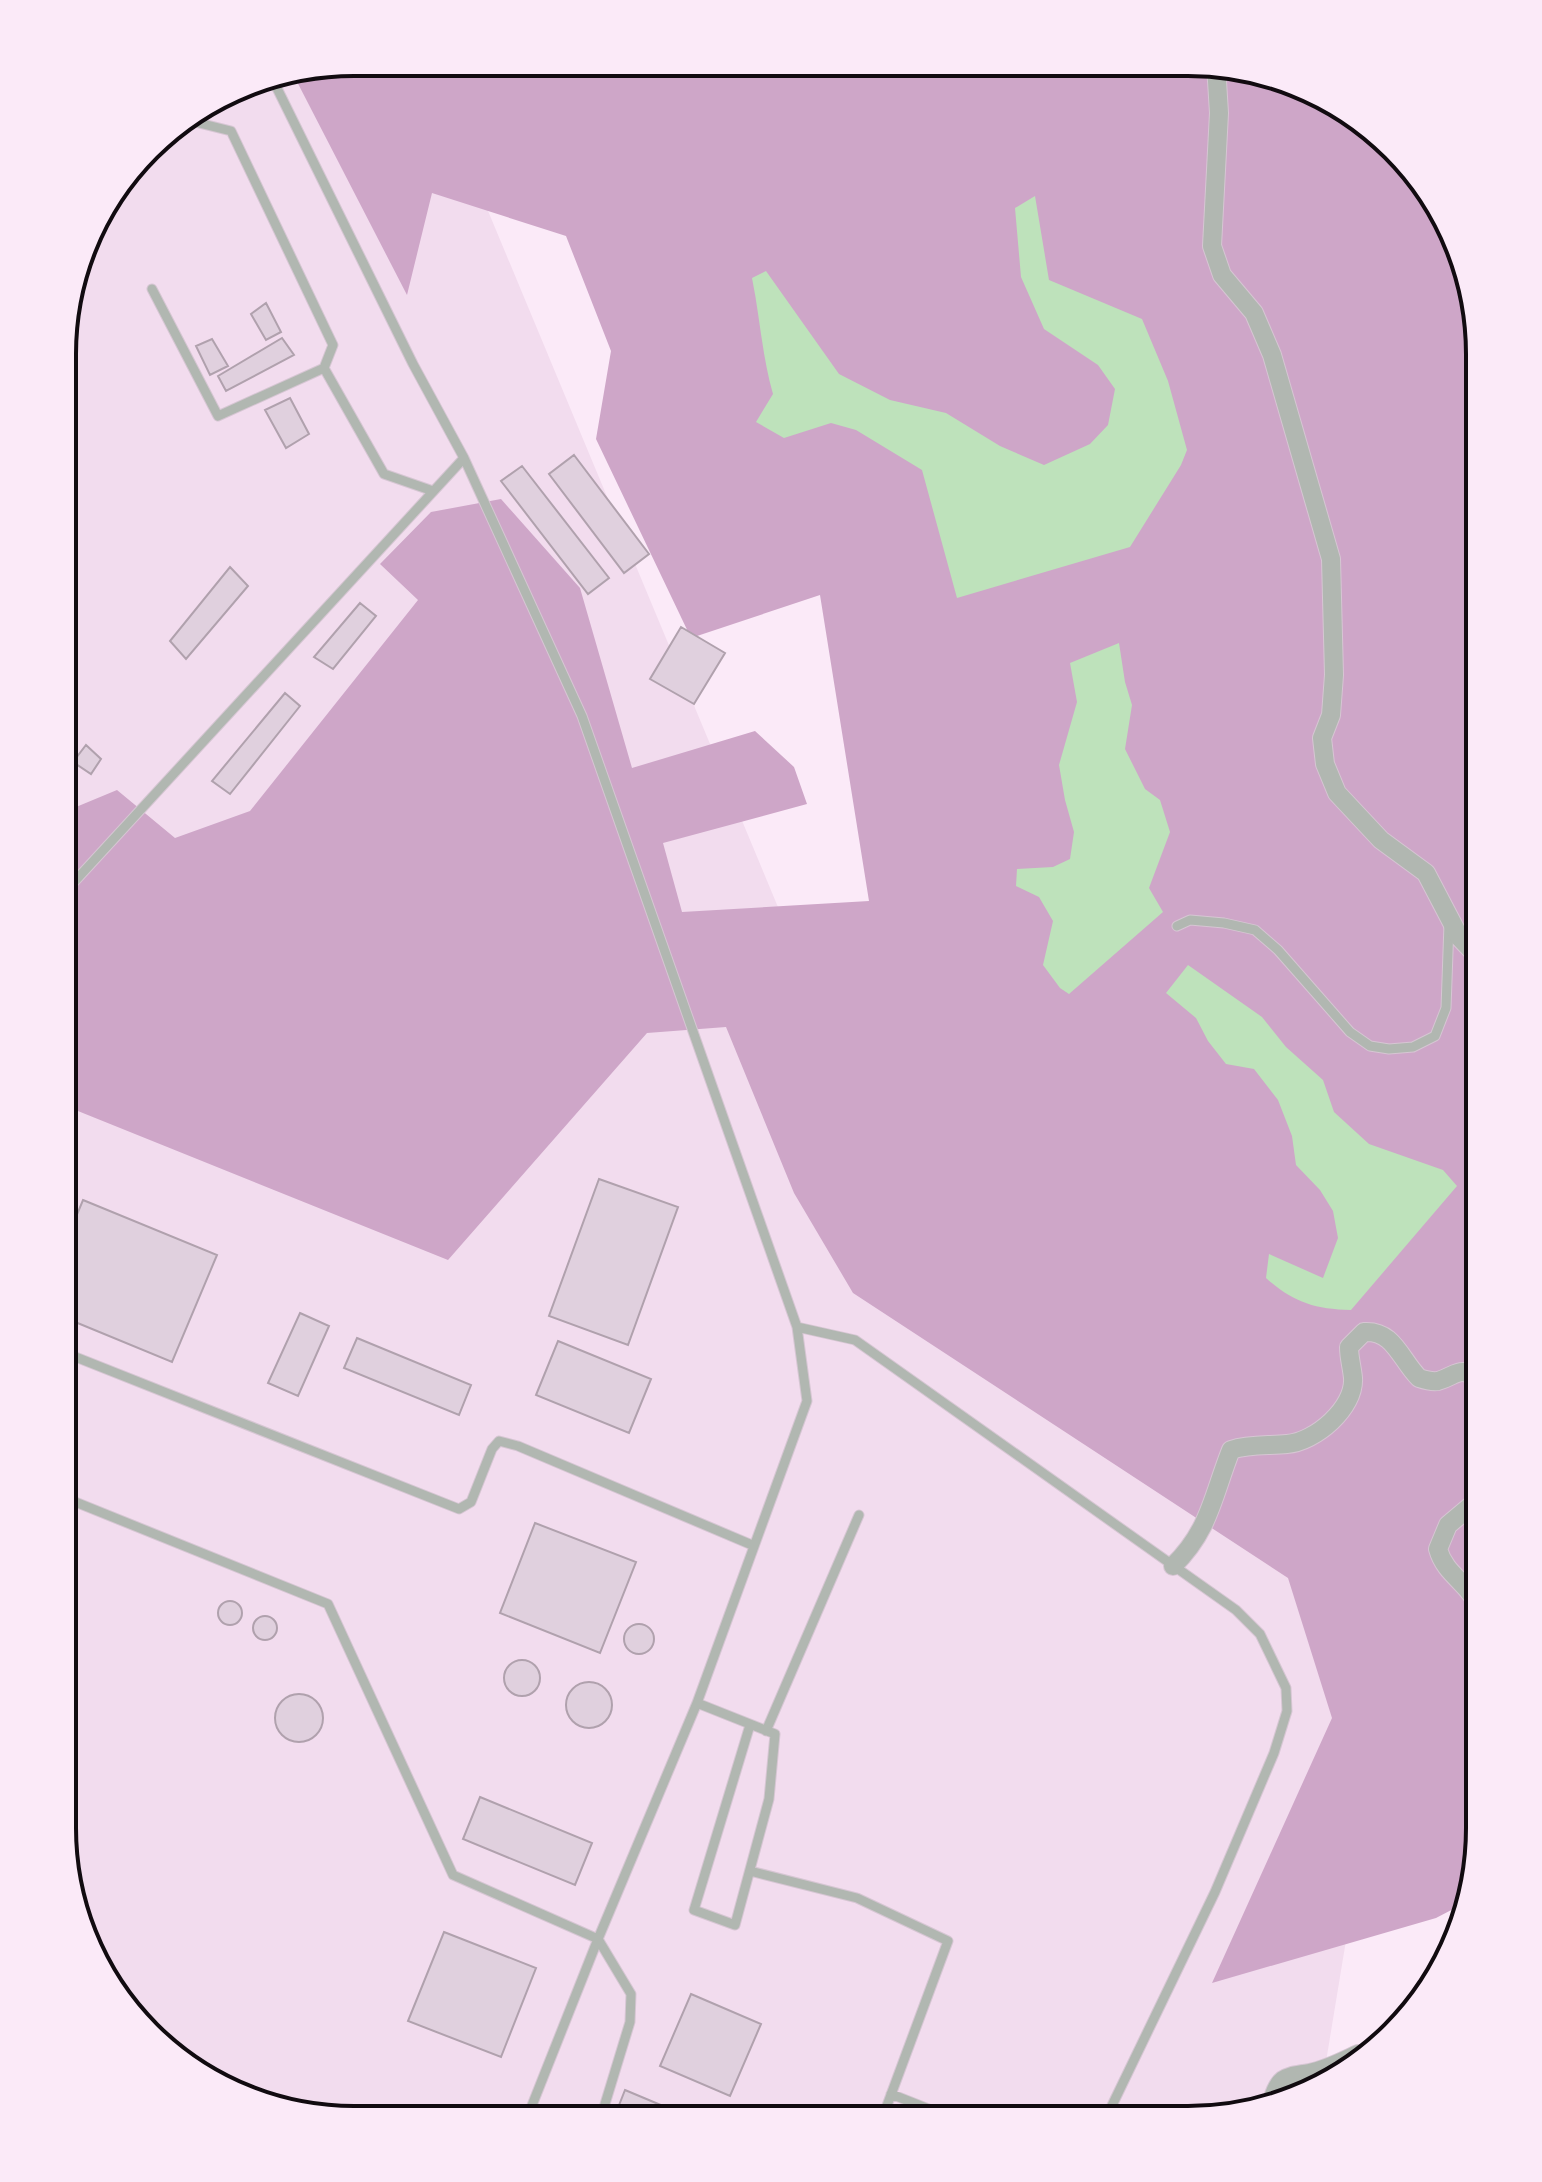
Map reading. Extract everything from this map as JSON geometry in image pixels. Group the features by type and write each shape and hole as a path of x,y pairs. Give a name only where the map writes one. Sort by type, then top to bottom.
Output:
{"street":[{"path":"1217,78 1219,113 1212,246 1222,275 1254,313 1272,355 1331,559 1334,675 1331,715 1322,738 1325,764 1337,793 1381,840 1426,873 1466,944"},
{"path":"1173,1566 1187,1552 1208,1521 1231,1450 1244,1446 1291,1444 1326,1429 1347,1400 1354,1380 1349,1347 1364,1332 1376,1331 1392,1343 1419,1378 1439,1381 1453,1372 1465,1373"},
{"path":"1465,1511 1448,1525 1438,1549 1442,1564 1465,1585"},
{"path":"1276,2091 1279,2083 1294,2073 1310,2073 1335,2063"}],"lane":[{"path":"276,87 413,364 464,458 582,716 797,1327 807,1401 697,1703 532,2106"},
{"path":"152,289 218,416 324,368 333,345 231,131 200,123"},
{"path":"324,368 384,474 433,491"},
{"path":"76,880 464,458"},
{"path":"1177,926 1190,920 1255,930 1278,950 1350,1032 1370,1046 1389,1049 1413,1047 1435,1036 1446,1008 1449,917"},
{"path":"797,1327 855,1340 1236,1610 1260,1634 1286,1688 1287,1711 1274,1753 1215,1892 1112,2106"},
{"path":"76,1357 459,1509 471,1502 492,1449 499,1441 518,1446 752,1545"},
{"path":"76,1502 328,1604 453,1875 598,1939 631,1994 630,2022 605,2106"},
{"path":"766,1731 859,1515"},
{"path":"697,1703 775,1734 769,1799 735,1925 694,1910 750,1725"},
{"path":"750,1871 857,1898 948,1941 887,2106"},
{"path":"891,2094 921,2106"}],"shaded area":[{"path":"336,77 432,77 905,1212 1401,1607 1325,2069 1294,2085 1260,2097 1224,2104 1188,2106 318,2104 282,2097 215,2069 185,2049 145,2011 105,1951 91,1917 81,1882 76,1828 76,354 81,300 97,248 113,215 133,185 171,145 231,105 282,85"},
{"path":"336,77 1224,78 1260,85 1327,113 1385,157 1419,200 1437,231 1451,265 1461,300 1466,354 1465,1846 1461,1882 1453,1909 1436,1918 1212,1983 1332,1718 1288,1578 853,1293 794,1193 726,1027 647,1033 448,1260 76,1110 76,807 117,790 175,838 250,811 418,600 380,564 431,512 501,499 580,588 632,768 755,731 794,767 807,804 663,843 682,912 869,901 820,595 691,638 596,439 611,351 566,236 432,193 407,295 297,82"},
{"path":"1035,196 1049,280 1142,319 1168,381 1187,450 1181,465 1130,547 957,598 922,470 856,430 831,423 784,438 756,422 773,394 752,278 766,271 839,374 890,400 946,413 1000,446 1044,465 1090,444 1108,425 1115,389 1098,365 1044,329 1021,277 1015,208"},
{"path":"1119,643 1132,705 1125,749 1145,789 1160,800 1170,832 1149,888 1163,912 1069,994 1060,988 1043,965 1053,921 1039,897 1016,886 1017,869 1053,867 1070,859 1074,832 1059,765 1077,702 1070,663"},
{"path":"1188,965 1262,1017 1286,1047 1323,1080 1334,1112 1369,1144 1443,1170 1457,1186 1351,1310 1305,1303 1266,1278 1269,1254 1323,1278 1338,1238 1333,1211 1320,1190 1296,1165 1292,1136 1278,1100 1254,1069 1226,1064 1208,1041 1196,1018 1166,993"}],"building":[{"path":"266,303 281,332 266,340 251,314"},
{"path":"282,338 294,355 226,391 218,376"},
{"path":"212,339 228,366 210,375 196,346"},
{"path":"290,398 309,434 286,448 265,410"},
{"path":"574,455 649,554 624,573 549,474"},
{"path":"522,466 609,578 588,594 501,481"},
{"path":"230,567 248,586 186,659 170,641"},
{"path":"360,603 376,616 333,669 314,657"},
{"path":"681,627 725,653 694,704 650,679"},
{"path":"285,693 300,706 230,794 212,781"},
{"path":"86,745 101,759 91,774 76,764 76,758"},
{"path":"599,1179 678,1207 628,1345 549,1316"},
{"path":"83,1200 217,1255 172,1362 76,1322 76,1217"},
{"path":"300,1313 329,1326 298,1396 268,1383"},
{"path":"357,1338 471,1385 459,1415 344,1368"},
{"path":"558,1341 651,1379 629,1433 536,1395"},
{"path":"535,1523 636,1562 600,1653 500,1613"},
{"path":"230,1601 239,1604 242,1613 239,1622 230,1625 221,1622 218,1613 221,1604"},
{"path":"265,1616 274,1619 277,1628 274,1637 265,1640 256,1637 253,1628 256,1619"},
{"path":"639,1624 650,1628 654,1639 650,1650 639,1654 628,1650 624,1639 628,1628"},
{"path":"522,1660 534,1666 540,1678 534,1690 522,1696 510,1690 504,1678 510,1666"},
{"path":"589,1682 605,1689 612,1705 605,1721 589,1728 573,1721 566,1705 573,1689"},
{"path":"299,1694 316,1701 323,1718 316,1735 299,1742 282,1735 275,1718 282,1701"},
{"path":"480,1797 592,1843 575,1885 463,1839"},
{"path":"444,1932 536,1968 501,2057 408,2021"},
{"path":"691,1994 761,2024 730,2096 660,2066"},
{"path":"625,2090 663,2106 619,2106"}]}
